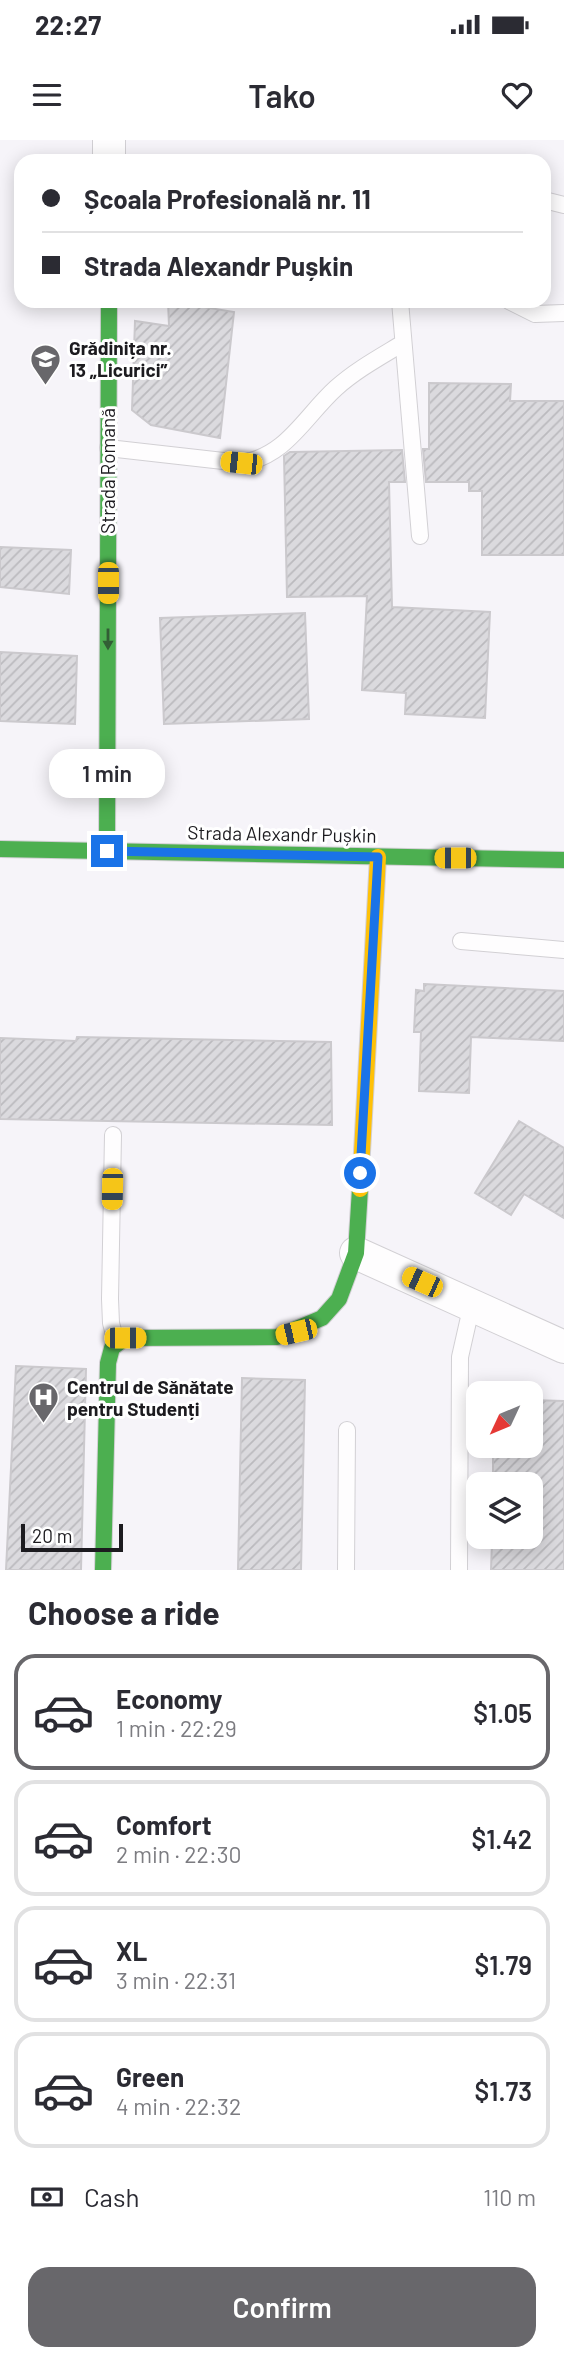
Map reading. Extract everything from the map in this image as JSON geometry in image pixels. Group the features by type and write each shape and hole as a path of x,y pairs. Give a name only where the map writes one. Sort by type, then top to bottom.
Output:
{"street":[{"name":"Strada Romană","path":"107,851 109,308"},
{"name":"Strada Alexandr Pușkin","path":"0,849 564,860"},
{"path":"103,1570 108,1363 110,1350 116,1342 125,1338 277,1337 313,1327 337,1303 356,1252 378,857"},
{"path":"356,1252 564,1347"}],"lane":[{"path":"400,308 421,536"},
{"path":"523,308 535,314 564,314"},
{"path":"108,448 241,463 259,460 275,452 335,388 403,343"},
{"path":"461,941 564,950"},
{"path":"113,1135 110,1299 111,1323 116,1342"},
{"path":"459,1570 460,1357 472,1304"},
{"path":"345,1570 347,1430"}],"building":[{"path":"168,308 210,308 234,312 220,438 151,425 132,410 135,321 169,326"},
{"path":"429,383 511,384 510,401 564,401 564,555 482,555 482,491 469,491 469,482 426,482 423,449 429,449"},
{"path":"402,450 405,482 389,482 392,607 490,612 485,718 405,714 406,693 362,690 367,596 287,597 284,456 290,452"},
{"path":"0,547 71,550 69,594 0,587"},
{"path":"305,613 309,719 164,724 160,618"},
{"path":"0,652 77,656 75,724 0,721"},
{"path":"424,984 564,991 564,1041 471,1037 469,1093 419,1091 421,1032 414,1032 416,990 424,991"},
{"path":"77,1037 331,1042 332,1125 0,1119 0,1038 76,1041"},
{"path":"519,1121 564,1148 564,1218 524,1194 511,1215 475,1193"},
{"path":"16,1366 86,1369 81,1570 6,1570"},
{"path":"242,1378 305,1380 301,1570 238,1570"},
{"path":"543,1400 564,1401 564,1570 491,1570 492,1549 543,1549 543,1472 493,1472 493,1458 543,1458"}],"traffic: fast":[{"path":"107,851 109,308"},
{"path":"0,849 564,860"},
{"path":"103,1570 108,1363 112,1348 125,1338 277,1337 322,1318 339,1299 356,1253 360,1189"}],"traffic: slow":[{"path":"360,1189 378,857"}],"place":[{"name":"Grădinița nr. 13 „Licurici”","path":"46,386"},
{"name":"Centrul de Sănătate pentru Studenți","path":"44,1425"}],"route":[{"path":"107,851 378,857 360,1173"}]}
